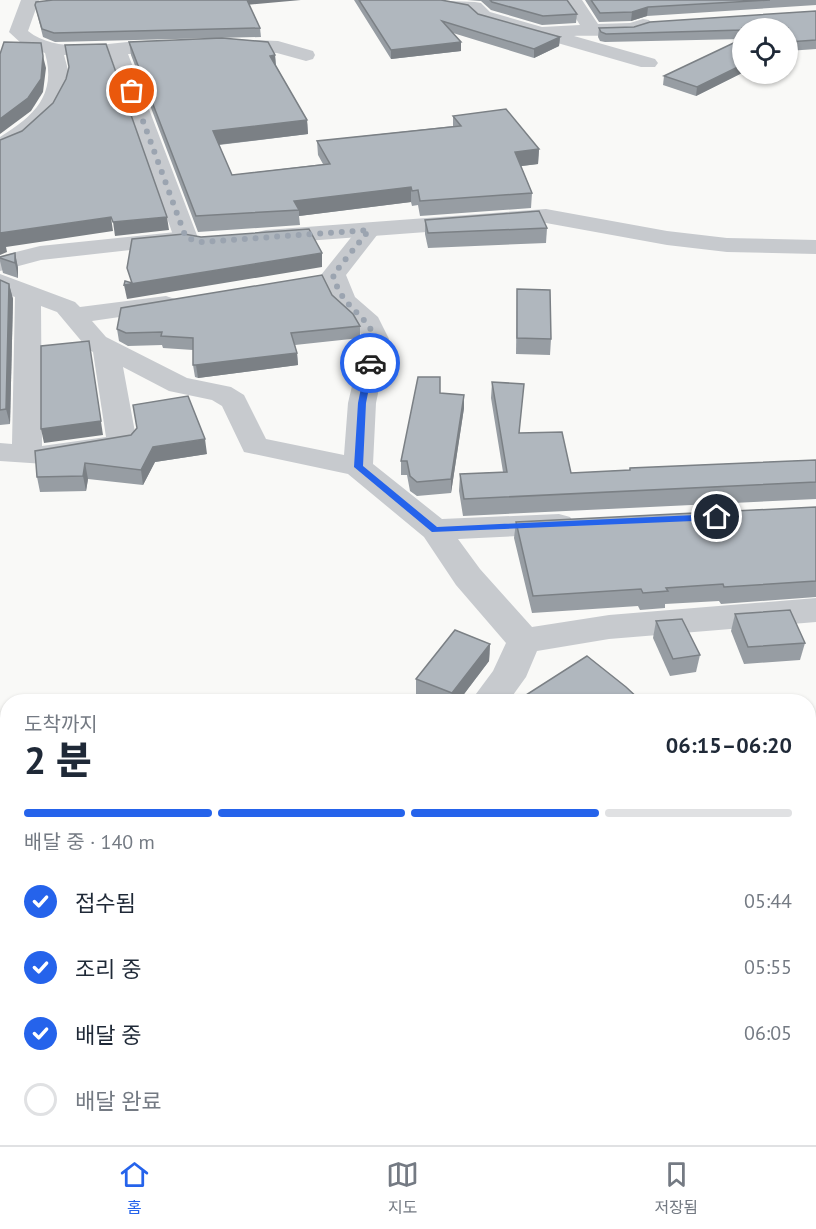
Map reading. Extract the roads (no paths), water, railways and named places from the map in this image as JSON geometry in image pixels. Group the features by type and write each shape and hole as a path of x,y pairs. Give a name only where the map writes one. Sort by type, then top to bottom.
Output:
{"street":[{"path":"435,0 475,3 484,16 648,63"},
{"path":"573,0 592,29"},
{"path":"50,2 26,1 18,32 28,40 53,50 260,45 306,54"},
{"path":"544,32 633,28 651,17"},
{"path":"117,49 186,238"},
{"path":"0,146 17,136 48,110 59,76 53,50"},
{"path":"246,239 546,216 667,238 727,245 816,248"},
{"path":"358,467 362,403 376,339 369,323 322,277 369,230"},
{"path":"0,264 40,253 186,238 213,242"},
{"path":"106,348 122,443 45,455 14,452 14,287 66,308 97,343 106,348 179,385 221,393 234,401 254,446 358,467 435,530 468,577 524,641"},
{"path":"73,316 102,310 136,309 191,299"},
{"path":"435,530 588,523"},
{"path":"524,641 609,627 816,610"},
{"path":"494,694 508,677 524,641"}]}
